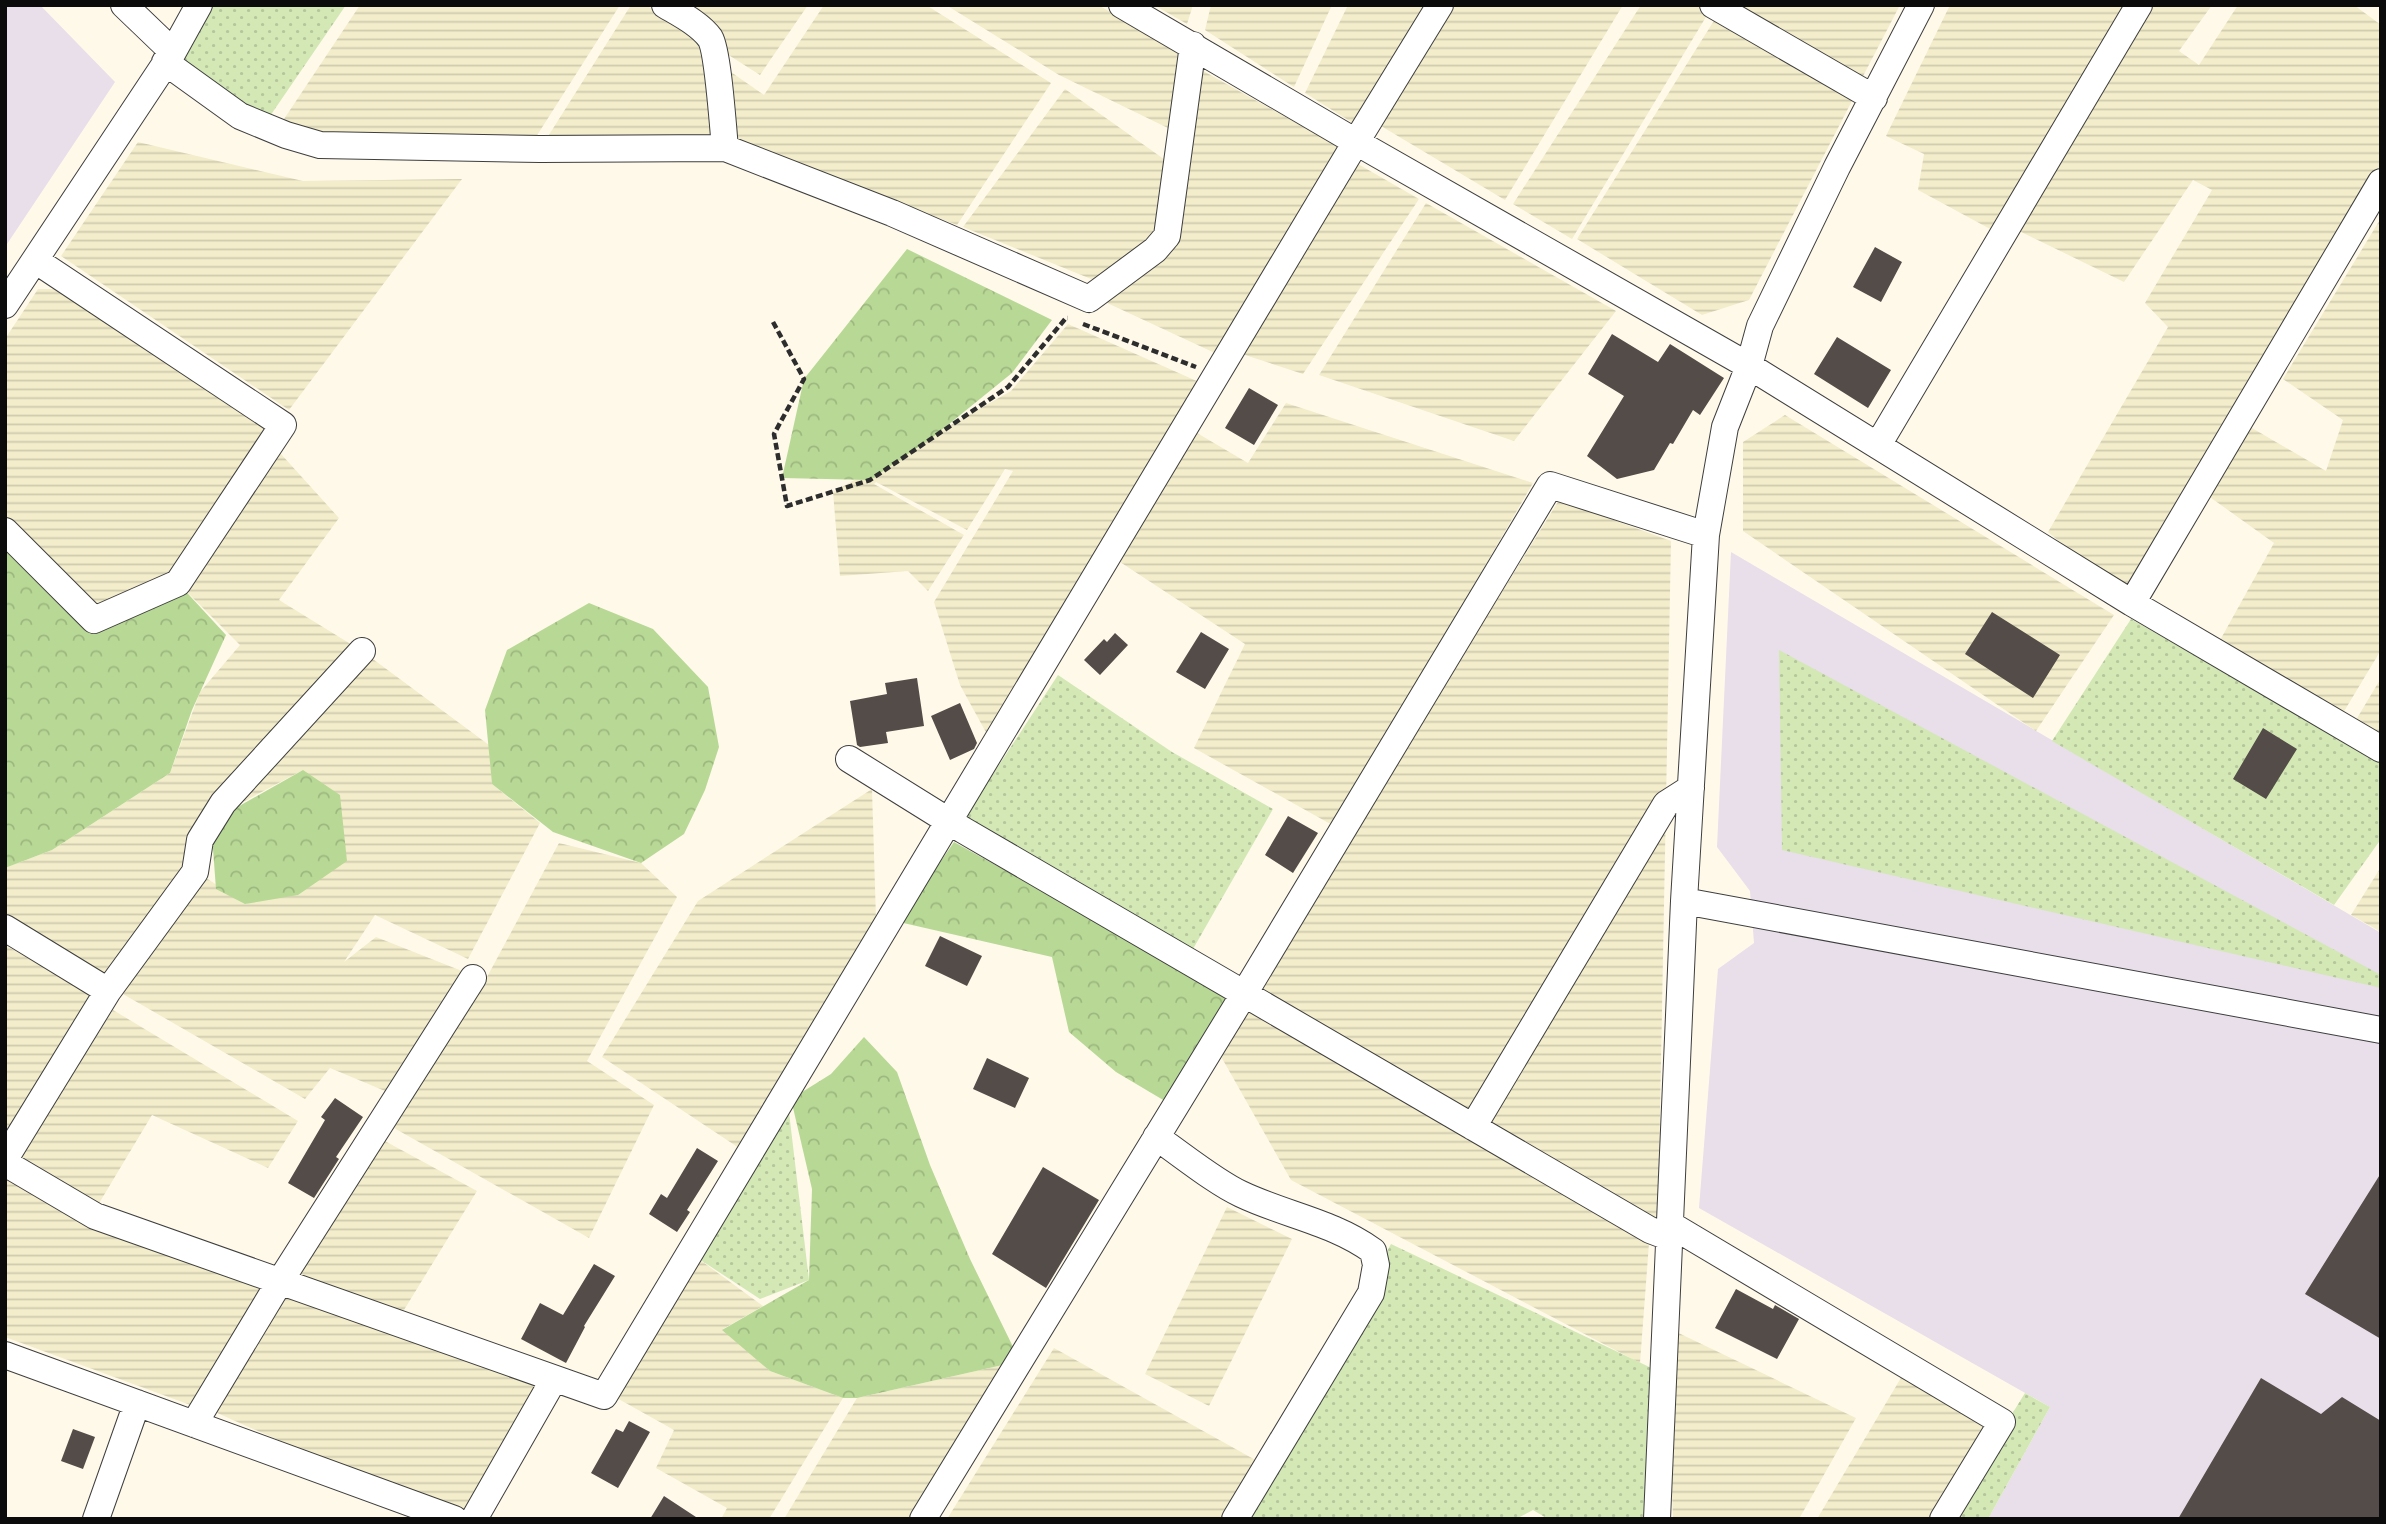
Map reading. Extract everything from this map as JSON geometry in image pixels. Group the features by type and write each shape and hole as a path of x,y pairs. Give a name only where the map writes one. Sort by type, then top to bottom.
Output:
{"street":[{"path":"124,5 169,57 240,116 286,135 320,145 540,149 724,148 892,213 1089,299 1155,250 1167,236 1193,45"},
{"path":"5,305 169,57 199,5"},
{"path":"665,5 711,39 716,62 724,148"},
{"path":"1122,5 1749,366 2132,603 2381,748"},
{"path":"362,651 223,803 200,840 195,872 108,991 5,1161 95,1216 604,1396 1440,5"},
{"path":"1713,5 1874,98"},
{"path":"1657,1519 1684,901 1706,535 1725,427 1749,366 1760,326 1921,5"},
{"path":"1878,446 2139,5"},
{"path":"2132,603 2381,182"},
{"path":"5,531 94,620 178,583 283,425 35,260"},
{"path":"923,1519 1550,485 1706,535"},
{"path":"849,759 948,821 1650,1230 1671,1232 2002,1422 1943,1519"},
{"path":"1473,1127 1666,804 1691,788"},
{"path":"1684,901 2381,1030"},
{"path":"5,928 108,991"},
{"path":"194,1424 279,1283 473,978"},
{"path":"1156,1137 1237,1193 1270,1207 1329,1225 1356,1238 1373,1251 1376,1265 1371,1293 1235,1519"},
{"path":"5,1355 454,1519"},
{"path":"474,1519 554,1378"},
{"path":"96,1519 137,1403"}],"path":[{"path":"773,322 804,379 775,434 788,506 870,480 1008,387 1066,318 1217,374"}],"shaded area":[{"path":"5,5 40,5 115,82 5,247"},
{"path":"360,5 620,5 529,148 276,131"},
{"path":"631,5 646,5 696,38 705,53 712,140 540,149"},
{"path":"684,5 808,5 760,75 727,54"},
{"path":"824,5 926,5 1051,83 957,225 736,141 728,70 764,95"},
{"path":"946,5 1098,5 1175,48 1182,57 1172,130 1059,75"},
{"path":"1154,5 1193,5 1187,24"},
{"path":"1211,5 1332,5 1294,87 1205,30"},
{"path":"1348,5 1428,5 1356,125 1305,93"},
{"path":"1449,5 1623,5 1505,200 1376,123"},
{"path":"1641,5 1698,5 1709,12 1572,239 1513,204"},
{"path":"1747,5 1900,5 1860,82 1742,13"},
{"path":"1950,5 2119,5 2127,10 1992,230 1918,190 1924,154 1886,136"},
{"path":"2149,5 2212,5 2179,51 2199,65 2238,5 2354,5 2381,25 2381,182 2240,421 2326,471 2343,420 2283,379 2381,218 2381,650 2337,723 2214,651 2274,543 2200,490 2132,603 2048,532 2168,327 2145,303 2212,190 2193,180 2124,282 2017,230"},
{"path":"1715,19 1853,99 1749,300 1702,315 1577,239"},
{"path":"1198,68 1341,148 1217,354 1105,302 1173,239"},
{"path":"1065,89 1168,162 1158,232 1101,283 963,227"},
{"path":"138,142 303,181 462,179 289,410 61,256"},
{"path":"1358,164 1419,199 1303,374 1239,353"},
{"path":"1426,203 1616,311 1514,441 1319,375"},
{"path":"38,289 54,289 265,425 271,443 339,518 279,600 362,651 489,745 492,784 540,823 468,959 375,915 344,962 376,937 462,971 385,1091 330,1068 305,1099 5,926 5,868 52,850 170,773 200,692 240,645 178,583 94,620 5,519 5,339","holes":["303,770 247,904 195,871 226,811"]},
{"path":"1068,324 1199,382 988,736 960,685 934,602 1013,471 1005,469 967,530 876,482 874,484 964,535 928,591 908,571 840,576 833,492 1011,391"},
{"path":"1286,403 1533,483 1334,826 1194,748 1245,644 1120,562 1197,433 1248,463"},
{"path":"1785,415 2114,615 2036,731 1743,531 1743,442"},
{"path":"1559,500 1671,541 1658,1219 1257,988"},
{"path":"1731,552 2381,933 2381,1519 1988,1519 2050,1407 1699,1208 1718,969 1754,943 1750,891 1717,847"},
{"path":"2381,678 2381,749 2350,730"},
{"path":"872,789 876,919 739,1148 602,1057 698,901"},
{"path":"559,843 641,863 677,897 587,1061 654,1105 589,1238 394,1128 480,990"},
{"path":"2381,867 2381,932 2351,915"},
{"path":"5,945 96,997 5,1145"},
{"path":"1247,1004 1650,1230 1640,1363 1291,1180 1219,1053"},
{"path":"113,1010 298,1121 268,1168 152,1115 98,1205 18,1161"},
{"path":"383,1140 477,1191 396,1323 554,1379 474,1519 457,1519 215,1412"},
{"path":"5,1177 264,1289 196,1407 5,1337"},
{"path":"1227,1207 1292,1239 1209,1406 1145,1374"},
{"path":"696,1257 763,1306 723,1329 770,1371 843,1398 769,1519 721,1519 727,1508 656,1468 674,1430 615,1397"},
{"path":"1666,1327 1856,1418 1799,1519 1673,1519"},
{"path":"1054,1348 1268,1467 1235,1519 947,1519"},
{"path":"1020,1361 923,1519 784,1519 857,1398"},
{"path":"1908,1366 2002,1422 1943,1519 1817,1519"}],"green space":[{"path":"211,5 346,5 268,119 178,62"},
{"path":"907,249 1052,320 1012,373 933,437 870,480 782,478 804,379"},
{"path":"5,539 94,619 178,583 226,635 192,710 170,773 52,850 5,868"},
{"path":"589,603 653,629 708,687 719,747 705,790 684,834 641,863 553,832 492,784 485,710 507,650"},
{"path":"2131,619 2381,762 2381,839 2334,905 2052,741"},
{"path":"1779,650 2381,975 2381,988 1782,850"},
{"path":"1058,675 1172,752 1273,809 1193,949 965,817"},
{"path":"303,770 340,795 347,861 298,895 245,904 216,889 211,822"},
{"path":"954,842 1231,996 1175,1107 1116,1072 1069,1032 1052,957 899,922"},
{"path":"864,1037 897,1072 930,1165 970,1259 1020,1361 857,1398 843,1398 770,1371 722,1330 809,1280 812,1189 791,1099 831,1074"},
{"path":"788,1104 809,1280 760,1299 696,1257"},
{"path":"1391,1244 1664,1374 1657,1519 1548,1519 1533,1510 1516,1519 1246,1519 1268,1467"},
{"path":"2025,1393 2050,1407 1988,1519 1947,1519"}],"building":[{"path":"1875,247 1902,262 1881,302 1853,287"},
{"path":"1612,334 1658,362 1670,344 1724,378 1700,415 1693,410 1654,470 1617,479 1587,456 1624,396 1588,374"},
{"path":"1837,337 1891,370 1868,408 1814,374"},
{"path":"1249,388 1278,405 1254,445 1225,428"},
{"path":"1992,612 2060,655 2033,698 1965,654"},
{"path":"1201,632 1229,649 1205,689 1176,672"},
{"path":"1115,633 1128,645 1100,675 1084,660 1104,639 1107,642"},
{"path":"917,678 924,726 886,732 888,743 860,747 857,745 850,701 887,694 885,683"},
{"path":"960,703 977,743 974,749 950,760 931,716"},
{"path":"2263,728 2297,749 2266,799 2233,779"},
{"path":"1288,816 1318,833 1293,873 1265,855"},
{"path":"940,936 982,956 967,986 925,966"},
{"path":"987,1058 1029,1078 1015,1108 973,1089"},
{"path":"335,1098 363,1117 336,1157 339,1159 314,1198 288,1183 325,1120 321,1117"},
{"path":"697,1148 718,1161 687,1210 690,1212 677,1232 649,1214 661,1194 667,1198"},
{"path":"1043,1167 1099,1200 1046,1288 992,1254"},
{"path":"2381,1173 2381,1339 2305,1294"},
{"path":"594,1264 615,1276 584,1326 566,1363 521,1339 540,1303 563,1315"},
{"path":"1736,1289 1773,1309 1775,1305 1799,1319 1777,1359 1715,1328"},
{"path":"2261,1378 2321,1414 2342,1397 2381,1421 2381,1519 2178,1519"},
{"path":"629,1421 650,1432 618,1488 591,1473 616,1429 623,1432"},
{"path":"73,1429 95,1437 83,1469 61,1461"},
{"path":"664,1496 699,1519 650,1519"}]}
